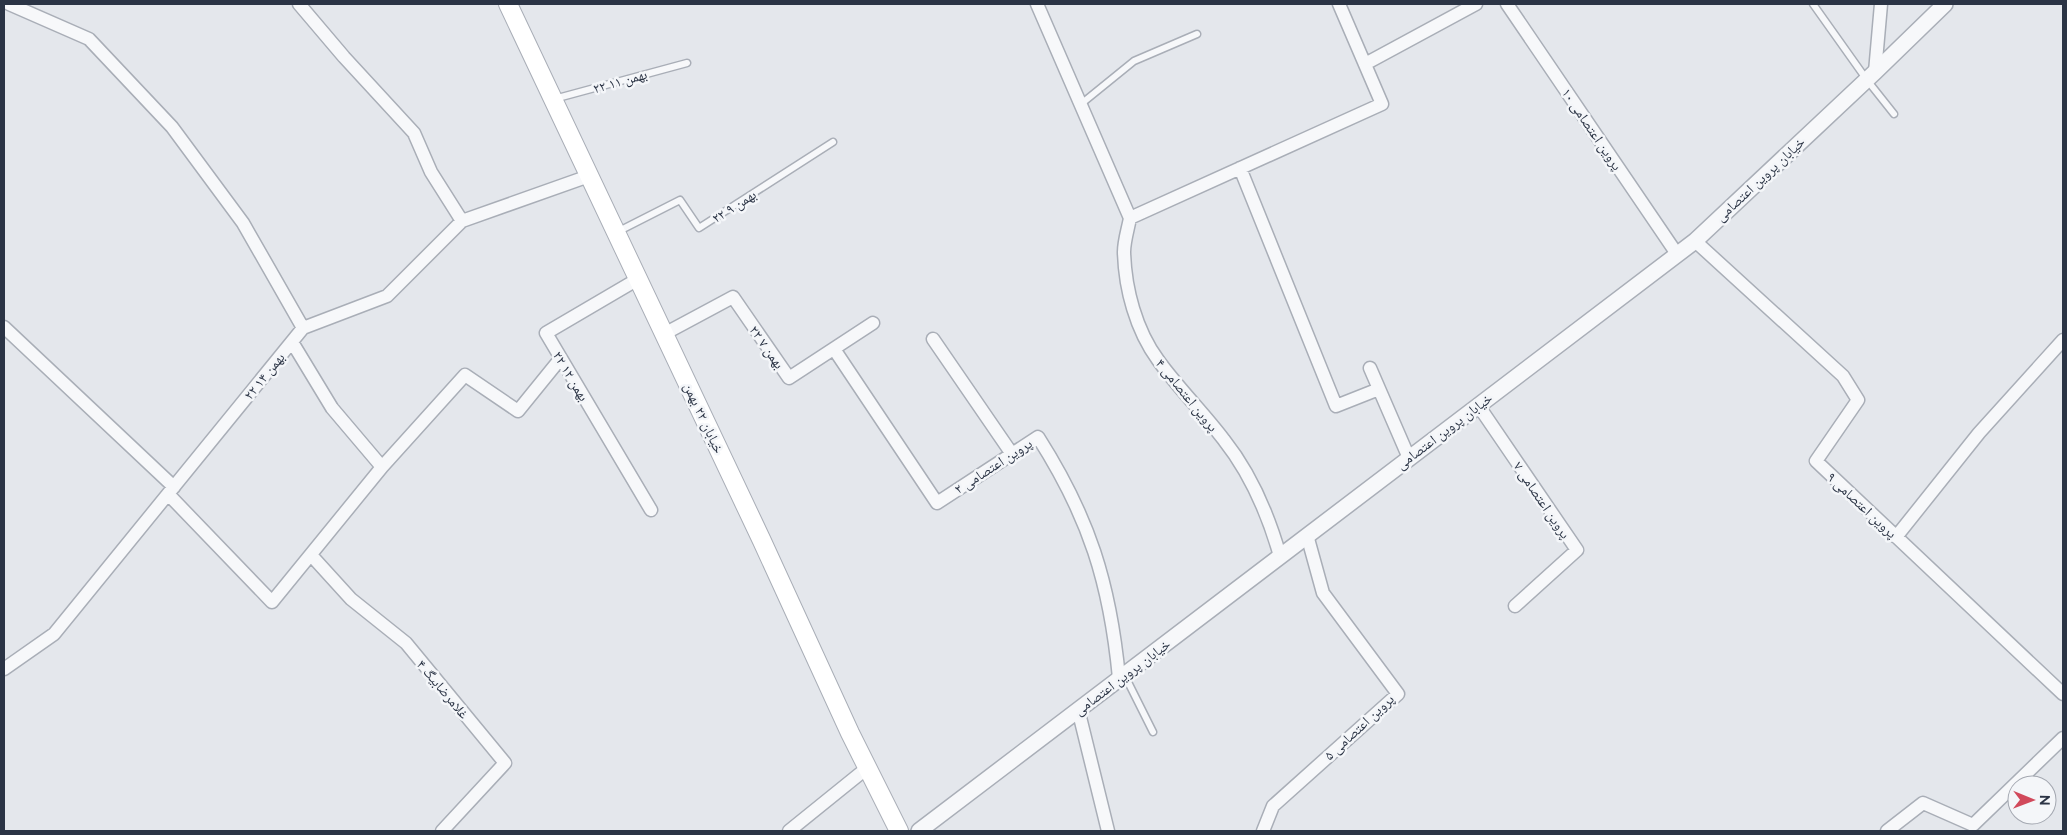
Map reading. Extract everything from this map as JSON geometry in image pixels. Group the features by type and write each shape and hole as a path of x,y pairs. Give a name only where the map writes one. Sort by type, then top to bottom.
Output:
{"main road":[{"name":"خیابان ۲۲ بهمن","path":"512,5 553,100 867,768 899,831"}],"street":[{"path":"9,4 89,39 172,127 243,223 303,328 387,296 462,220 589,176"},
{"path":"299,4 344,57 414,133 431,172 462,220"},
{"path":"1037,4 1130,218 1382,104 1339,4"},
{"path":"1365,64 1476,4"},
{"name":"پروین اعتصامی ۱۰","path":"1507,4 1677,254"},
{"path":"1871,76 1881,4"},
{"name":"خیابان پروین اعتصامی","path":"919,831 1695,241 1945,4"},
{"path":"1240,168 1336,406 1379,389"},
{"name":"پروین اعتصامی ۴","path":"1130,218 1124,251 1128,289 1139,325 1157,359 1224,440 1251,481 1271,525 1280,556"},
{"name":"پروین اعتصامی ۹","path":"1695,241 1843,376 1858,400 1816,462 2063,694"},
{"name":"۲۲ بهمن ۱۲","path":"638,279 546,333 651,510"},
{"name":"۲۲ بهمن ۷","path":"664,334 733,298 789,378 873,323"},
{"path":"4,327 171,490 272,602 382,467 465,375 518,411 561,358"},
{"name":"۲۲ بهمن ۱۴","path":"4,668 54,634 303,328"},
{"path":"933,339 1012,454"},
{"path":"1896,537 1980,433 2063,340"},
{"path":"292,342 332,408 382,467"},
{"name":"پروین اعتصامی ۲","path":"834,349 937,503 1038,437 1078,506 1094,548 1106,590 1122,676"},
{"path":"1370,368 1409,458"},
{"name":"پروین اعتصامی ۷","path":"1478,406 1577,550 1515,606"},
{"name":"پروین اعتصامی ۵","path":"1262,831 1273,806 1398,694 1323,593 1308,535"},
{"name":"غلامرضابیگ ۴","path":"310,555 351,599 406,643 505,763 442,831"},
{"path":"1078,710 1108,831"},
{"path":"1887,831 1923,804 1973,825 2063,738"},
{"path":"789,831 867,768"}],"lane":[{"path":"1812,4 1871,76 1894,114"},
{"path":"1081,104 1134,61 1197,34"},
{"name":"۲۲ بهمن ۱۱","path":"553,100 686,63"},
{"name":"۲۲ بهمن ۹","path":"616,232 680,200 699,228 833,142"},
{"path":"1122,676 1153,732"}]}
